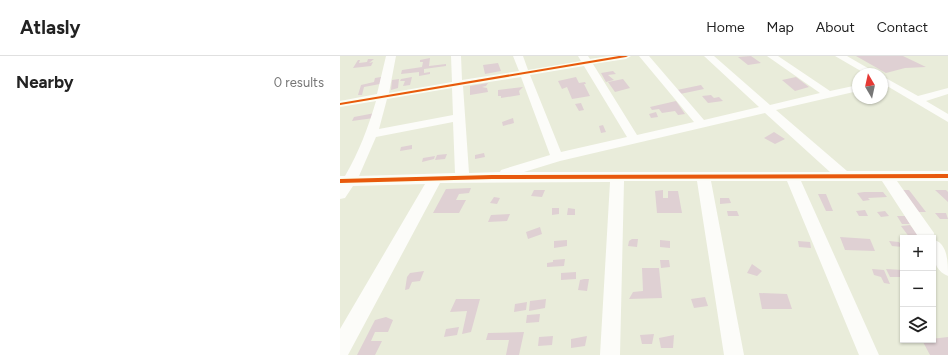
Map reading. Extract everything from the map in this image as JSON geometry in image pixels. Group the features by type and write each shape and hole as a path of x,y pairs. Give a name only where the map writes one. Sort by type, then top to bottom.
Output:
{"street":[{"path":"340,194 345,181 371,134 383,97 391,56"},
{"path":"456,56 462,179"},
{"path":"518,56 557,157"},
{"path":"340,104 524,74 585,59 626,56"},
{"path":"644,56 702,124"},
{"path":"709,56 843,176"},
{"path":"772,56 829,95"},
{"path":"840,56 862,68"},
{"path":"585,59 634,139"},
{"path":"888,84 948,119"},
{"path":"492,177 557,157 852,89"},
{"path":"918,100 948,91"},
{"path":"371,134 459,117"},
{"path":"886,176 926,235"},
{"path":"345,181 492,177 617,178 948,176"},
{"path":"703,177 734,355"},
{"path":"792,177 869,355"},
{"path":"610,355 617,178"},
{"path":"340,349 435,179"},
{"path":"936,250 948,268"}],"building":[{"path":"751,56 761,63 748,65 738,57"},
{"path":"856,56 903,56 926,67 905,68 888,72 888,68 877,68"},
{"path":"430,58 429,66 446,64 446,66 424,69 424,73 430,72 430,74 419,76 419,72 401,74 402,70 422,67 423,62 420,62 420,60"},
{"path":"368,59 374,59 369,63 373,62 371,66 353,68 358,60 360,60 359,63 367,62"},
{"path":"498,63 501,71 485,74 483,65"},
{"path":"613,71 616,74 608,75 614,80 606,82 601,73"},
{"path":"381,77 380,84 364,87 362,95 358,95 361,85 374,82 375,78"},
{"path":"412,77 410,85 403,86 405,81 400,81 401,79"},
{"path":"576,77 579,83 585,82 586,84 584,84 590,96 572,99 567,87 562,89 558,81"},
{"path":"796,77 809,87 795,91 782,80"},
{"path":"399,79 398,88 391,90 392,80"},
{"path":"623,79 630,88 615,92 608,82"},
{"path":"488,83 486,86 482,87 487,88 488,92 470,95 470,86"},
{"path":"701,85 704,89 680,94 677,90"},
{"path":"523,87 519,91 520,95 501,98 501,96 498,96 498,90"},
{"path":"711,95 714,98 719,97 723,101 708,103 702,96"},
{"path":"676,101 685,114 678,115 675,111 662,113 659,109 652,110 650,107"},
{"path":"581,103 584,110 579,111 575,104"},
{"path":"656,112 658,117 651,118 649,114"},
{"path":"375,113 374,118 352,121 354,117"},
{"path":"513,118 514,123 503,126 502,122"},
{"path":"603,125 606,132 601,133 599,126"},
{"path":"774,132 785,139 775,144 764,138"},
{"path":"412,145 412,149 400,151 401,147"},
{"path":"484,153 485,157 475,159 475,155"},
{"path":"447,154 445,159 435,160 437,155"},
{"path":"435,156 434,159 422,162 423,158"},
{"path":"471,188 469,193 459,194 456,200 466,200 459,213 433,213 446,189"},
{"path":"534,190 545,190 542,197 531,196"},
{"path":"663,190 663,198 668,198 668,191 678,191 682,213 657,213 655,191"},
{"path":"901,190 909,190 926,212 918,212"},
{"path":"935,190 946,190 948,192 948,202"},
{"path":"883,192 887,197 868,198 870,200 863,201 857,193"},
{"path":"818,194 826,194 833,211 826,211"},
{"path":"494,197 500,198 497,204 490,203"},
{"path":"720,198 729,198 731,203 720,204"},
{"path":"552,208 559,208 559,214 552,215"},
{"path":"568,208 575,209 575,215 567,215"},
{"path":"865,210 868,216 859,216 856,211"},
{"path":"727,211 737,211 739,216 728,216"},
{"path":"885,211 889,216 881,217 877,212"},
{"path":"935,213 946,213 948,219 940,219"},
{"path":"510,214 507,221 488,222 491,215"},
{"path":"897,216 905,216 910,224 902,224"},
{"path":"910,225 918,235 908,235 901,226"},
{"path":"540,227 542,234 528,239 526,232"},
{"path":"840,237 870,239 875,251 845,250"},
{"path":"632,239 638,239 637,247 628,246 629,241"},
{"path":"567,240 567,246 554,248 554,241"},
{"path":"660,240 670,241 670,248 660,247"},
{"path":"798,241 810,242 811,248 799,247"},
{"path":"889,241 899,242 900,244 900,247 892,246"},
{"path":"565,259 564,266 547,267 547,263 553,262 553,260"},
{"path":"660,260 669,260 670,267 661,268"},
{"path":"752,264 762,271 757,276 747,273"},
{"path":"642,268 659,268 662,298 629,299 633,292 643,291"},
{"path":"872,269 884,270 890,284 884,283 881,277 874,275"},
{"path":"886,269 900,270 900,277 890,277"},
{"path":"424,271 420,281 412,282 409,289 405,290 407,277 410,273"},
{"path":"576,272 576,279 561,280 561,273"},
{"path":"589,279 587,291 578,290 580,280"},
{"path":"759,293 787,294 792,309 762,309"},
{"path":"705,297 708,306 694,308 691,299"},
{"path":"456,299 480,299 471,332 462,334 467,311 450,312"},
{"path":"546,299 545,308 529,311 530,301"},
{"path":"527,302 526,310 514,312 515,304"},
{"path":"540,314 539,322 526,323 527,315"},
{"path":"386,317 393,320 388,332 375,332 371,341 382,341 375,355 357,355 375,320"},
{"path":"459,327 457,335 444,337 446,329"},
{"path":"524,332 519,355 506,355 509,340 486,340 488,333"},
{"path":"654,334 652,344 642,344 640,335"},
{"path":"674,335 673,348 661,348 659,338"},
{"path":"553,336 552,345 538,346 539,337"},
{"path":"587,336 585,346 571,348 571,339"},
{"path":"948,337 948,355 930,355 924,343 936,343 936,338"}],"cycle path":[{"path":"340,104 626,56"},
{"path":"340,181 492,177 948,176"}]}
